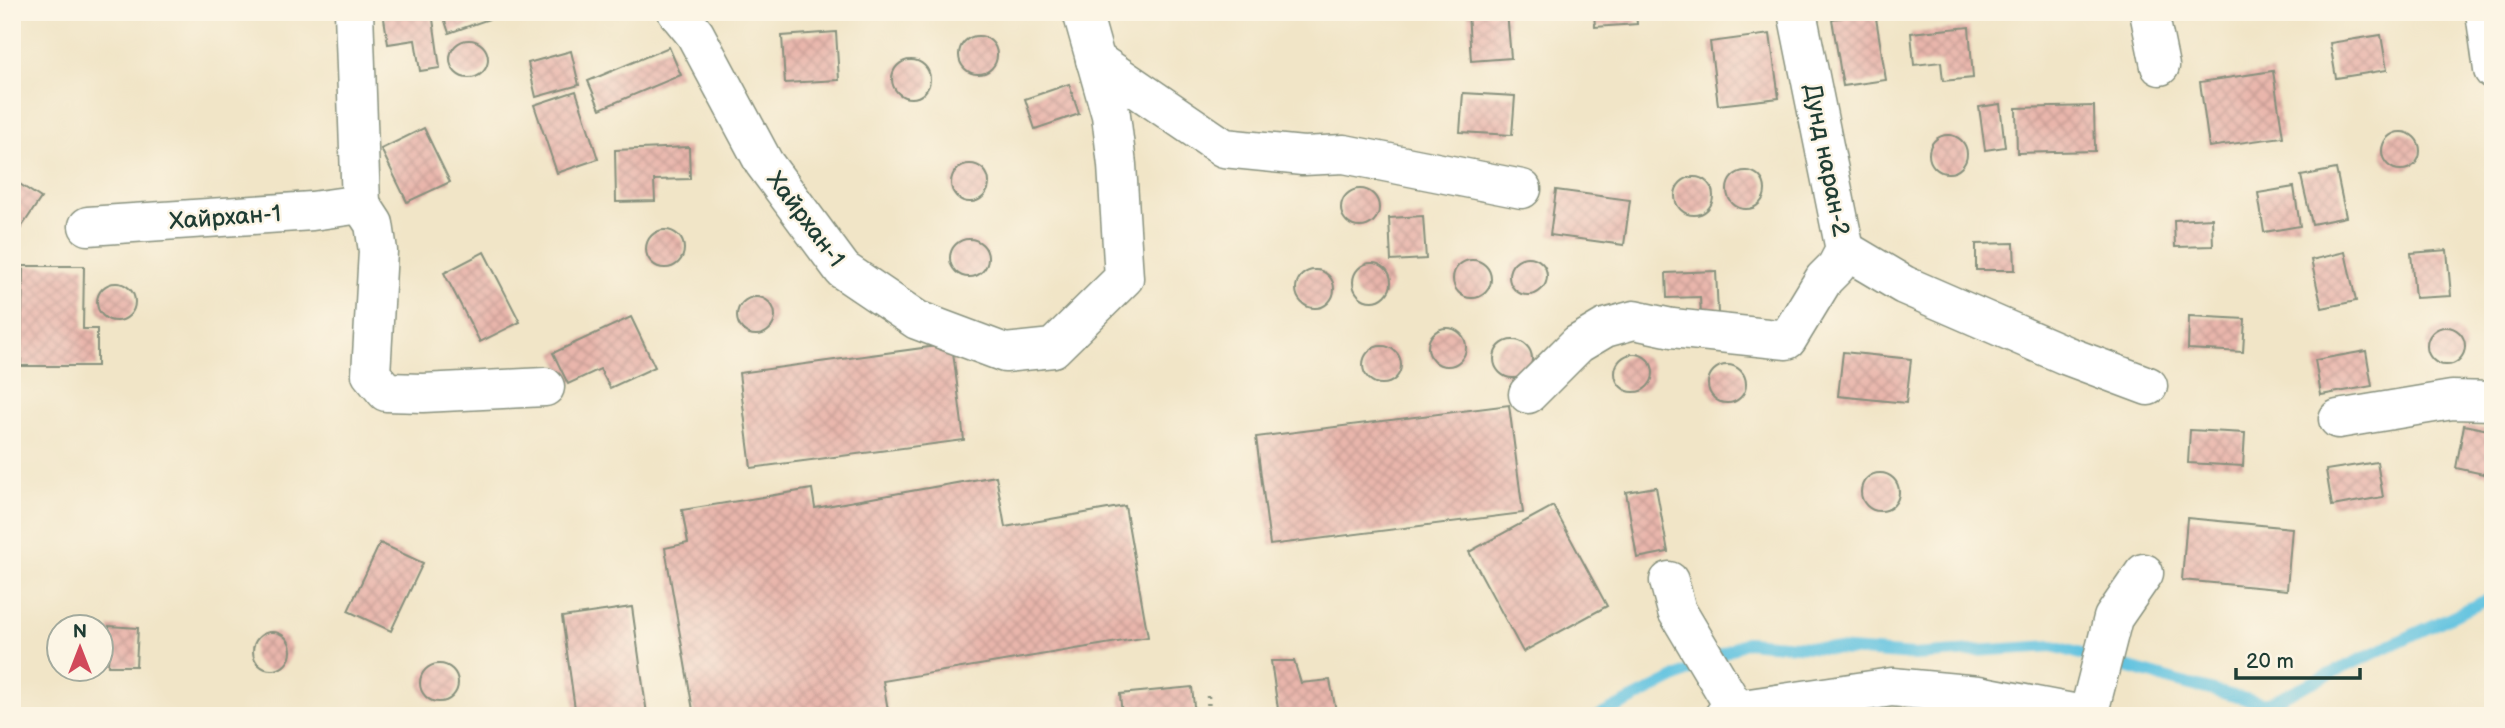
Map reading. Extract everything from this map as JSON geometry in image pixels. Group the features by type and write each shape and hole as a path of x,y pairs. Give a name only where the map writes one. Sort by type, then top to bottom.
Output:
{"street":[{"path":"354,12 361,204 374,224 378,251 371,374 386,392 423,393 545,387"},
{"name":"Хайрхан-1","path":"677,12 695,34 764,163 843,270 917,320 1005,353 1054,348 1124,278 1112,128 1082,12"},
{"name":"Дунд наран-2","path":"1528,394 1578,344 1605,328 1634,320 1672,328 1787,340 1845,250 1797,12"},
{"path":"2149,12 2160,66"},
{"path":"2485,12 2493,70"},
{"path":"1095,60 1224,148 1303,156 1345,154 1522,189"},
{"name":"Хайрхан-1","path":"88,226 312,211 361,204"},
{"path":"1845,250 1904,285 2065,355 2147,386"},
{"path":"2337,419 2452,400 2493,401"},
{"path":"1673,596 1730,713 1892,687 2089,710 2113,618 2144,573"}],"path":[{"path":"1208,696 1209,716"}],"building":[{"path":"383,12 432,12 440,68 420,71 415,40 388,44"},
{"path":"442,12 493,12 495,17 449,33"},
{"path":"874,12 904,12 904,14 875,18"},
{"path":"1468,12 1507,12 1511,58 1471,61"},
{"path":"1594,12 1636,12 1637,24 1595,27"},
{"path":"1875,12 1886,80 1843,86 1832,19"},
{"path":"1969,27 1973,78 1943,81 1941,62 1914,65 1911,33"},
{"path":"836,32 839,80 785,83 782,36"},
{"path":"1770,34 1779,98 1718,105 1710,42"},
{"path":"2381,35 2387,70 2336,78 2330,43"},
{"path":"978,36 992,41 997,55 992,69 978,74 964,69 959,55 964,41"},
{"path":"469,40 483,45 488,59 483,73 469,78 455,73 450,59 455,45"},
{"path":"669,47 681,75 600,109 588,81"},
{"path":"571,51 579,85 536,97 528,63"},
{"path":"911,60 925,65 930,79 925,93 911,98 897,93 892,79 897,65"},
{"path":"2273,71 2283,137 2209,147 2200,82"},
{"path":"1069,84 1079,114 1035,129 1025,99"},
{"path":"576,91 598,159 557,173 534,105"},
{"path":"1463,93 1515,96 1512,135 1460,132"},
{"path":"2000,104 2005,147 1985,150 1979,107"},
{"path":"2094,106 2095,151 2017,153 2016,108"},
{"path":"424,128 450,182 407,202 381,149"},
{"path":"2401,132 2415,137 2420,151 2415,165 2401,170 2387,165 2382,151 2387,137"},
{"path":"1948,135 1962,140 1967,154 1962,168 1948,173 1934,168 1929,154 1934,140"},
{"path":"689,147 690,179 654,180 655,201 616,202 615,150"},
{"path":"970,164 984,169 989,183 984,197 970,202 956,197 951,183 956,169"},
{"path":"2336,169 2346,217 2312,224 2301,176"},
{"path":"1746,171 1760,176 1765,190 1760,204 1746,209 1732,204 1727,190 1732,176"},
{"path":"1694,177 1708,182 1713,196 1708,210 1694,215 1680,210 1675,196 1680,182"},
{"path":"12,179 41,198 21,228 12,223"},
{"path":"2294,187 2300,226 2264,232 2258,193"},
{"path":"1360,189 1374,194 1379,208 1374,222 1360,227 1346,222 1341,208 1346,194"},
{"path":"1556,190 1630,200 1624,245 1550,235"},
{"path":"1423,216 1426,259 1391,261 1389,218"},
{"path":"2212,218 2213,246 2175,247 2174,220"},
{"path":"665,230 679,235 684,249 679,263 665,268 651,263 646,249 651,235"},
{"path":"969,239 983,244 988,258 983,272 969,277 955,272 950,258 955,244"},
{"path":"2014,243 2015,270 1976,270 1976,244"},
{"path":"2447,250 2451,296 2415,298 2411,253"},
{"path":"484,252 520,322 480,342 444,273"},
{"path":"2345,252 2356,301 2322,308 2311,260"},
{"path":"1528,257 1542,262 1547,276 1542,290 1528,295 1514,290 1509,276 1514,262"},
{"path":"1472,260 1486,265 1491,279 1486,293 1472,298 1458,293 1453,279 1458,265"},
{"path":"1372,263 1386,268 1391,282 1386,296 1372,301 1358,296 1353,282 1358,268"},
{"path":"23,266 84,266 83,329 97,329 97,366 21,366"},
{"path":"1315,270 1329,275 1334,289 1329,303 1315,308 1301,303 1296,289 1301,275"},
{"path":"1716,271 1718,314 1701,315 1700,297 1667,298 1666,273"},
{"path":"116,283 130,288 135,302 130,316 116,321 102,316 97,302 102,288"},
{"path":"756,297 770,302 775,316 770,330 756,335 742,330 737,316 742,302"},
{"path":"2189,316 2245,319 2243,352 2188,349"},
{"path":"631,317 655,367 610,388 600,369 568,384 553,353"},
{"path":"2446,327 2460,332 2465,346 2460,360 2446,365 2432,360 2427,346 2432,332"},
{"path":"1447,328 1461,333 1466,347 1461,361 1447,366 1433,361 1428,347 1433,333"},
{"path":"1513,340 1527,345 1532,359 1527,373 1513,378 1499,373 1494,359 1499,345"},
{"path":"952,344 964,440 751,468 739,373"},
{"path":"1382,346 1396,351 1401,365 1396,379 1382,384 1368,379 1363,365 1368,351"},
{"path":"2366,351 2372,386 2321,395 2315,360"},
{"path":"1843,352 1911,359 1906,403 1838,396"},
{"path":"1634,354 1648,359 1653,373 1648,387 1634,392 1620,387 1615,373 1620,359"},
{"path":"1727,365 1741,370 1746,384 1741,398 1727,403 1713,398 1708,384 1713,370"},
{"path":"1509,405 1523,513 1270,545 1256,437"},
{"path":"2464,425 2493,431 2493,453 2488,475 2456,468"},
{"path":"2190,430 2245,433 2243,466 2188,463"},
{"path":"2377,462 2383,497 2332,506 2326,470"},
{"path":"1880,473 1894,478 1899,492 1894,506 1880,511 1866,506 1861,492 1866,478"},
{"path":"996,476 1005,527 1125,506 1148,637 883,681 889,716 694,716 665,548 688,543 682,510 812,489 815,508"},
{"path":"1656,487 1668,552 1637,558 1626,492"},
{"path":"1553,506 1607,606 1523,652 1469,552"},
{"path":"2187,518 2292,528 2287,590 2182,580"},
{"path":"380,543 423,563 391,631 348,611"},
{"path":"632,607 647,714 576,716 562,617"},
{"path":"116,626 138,628 136,666 116,666"},
{"path":"272,632 286,637 291,651 286,665 272,670 258,665 253,651 258,637"},
{"path":"1271,661 1294,661 1301,683 1330,680 1337,716 1279,716"},
{"path":"439,664 453,669 458,683 453,697 439,702 425,697 420,683 425,669"},
{"path":"1192,687 1195,716 1122,716 1120,694"}],"waterway":[{"path":"2266,704 2493,597"},
{"path":"1599,716 1746,642 1913,655 2053,646 2313,716"}]}
